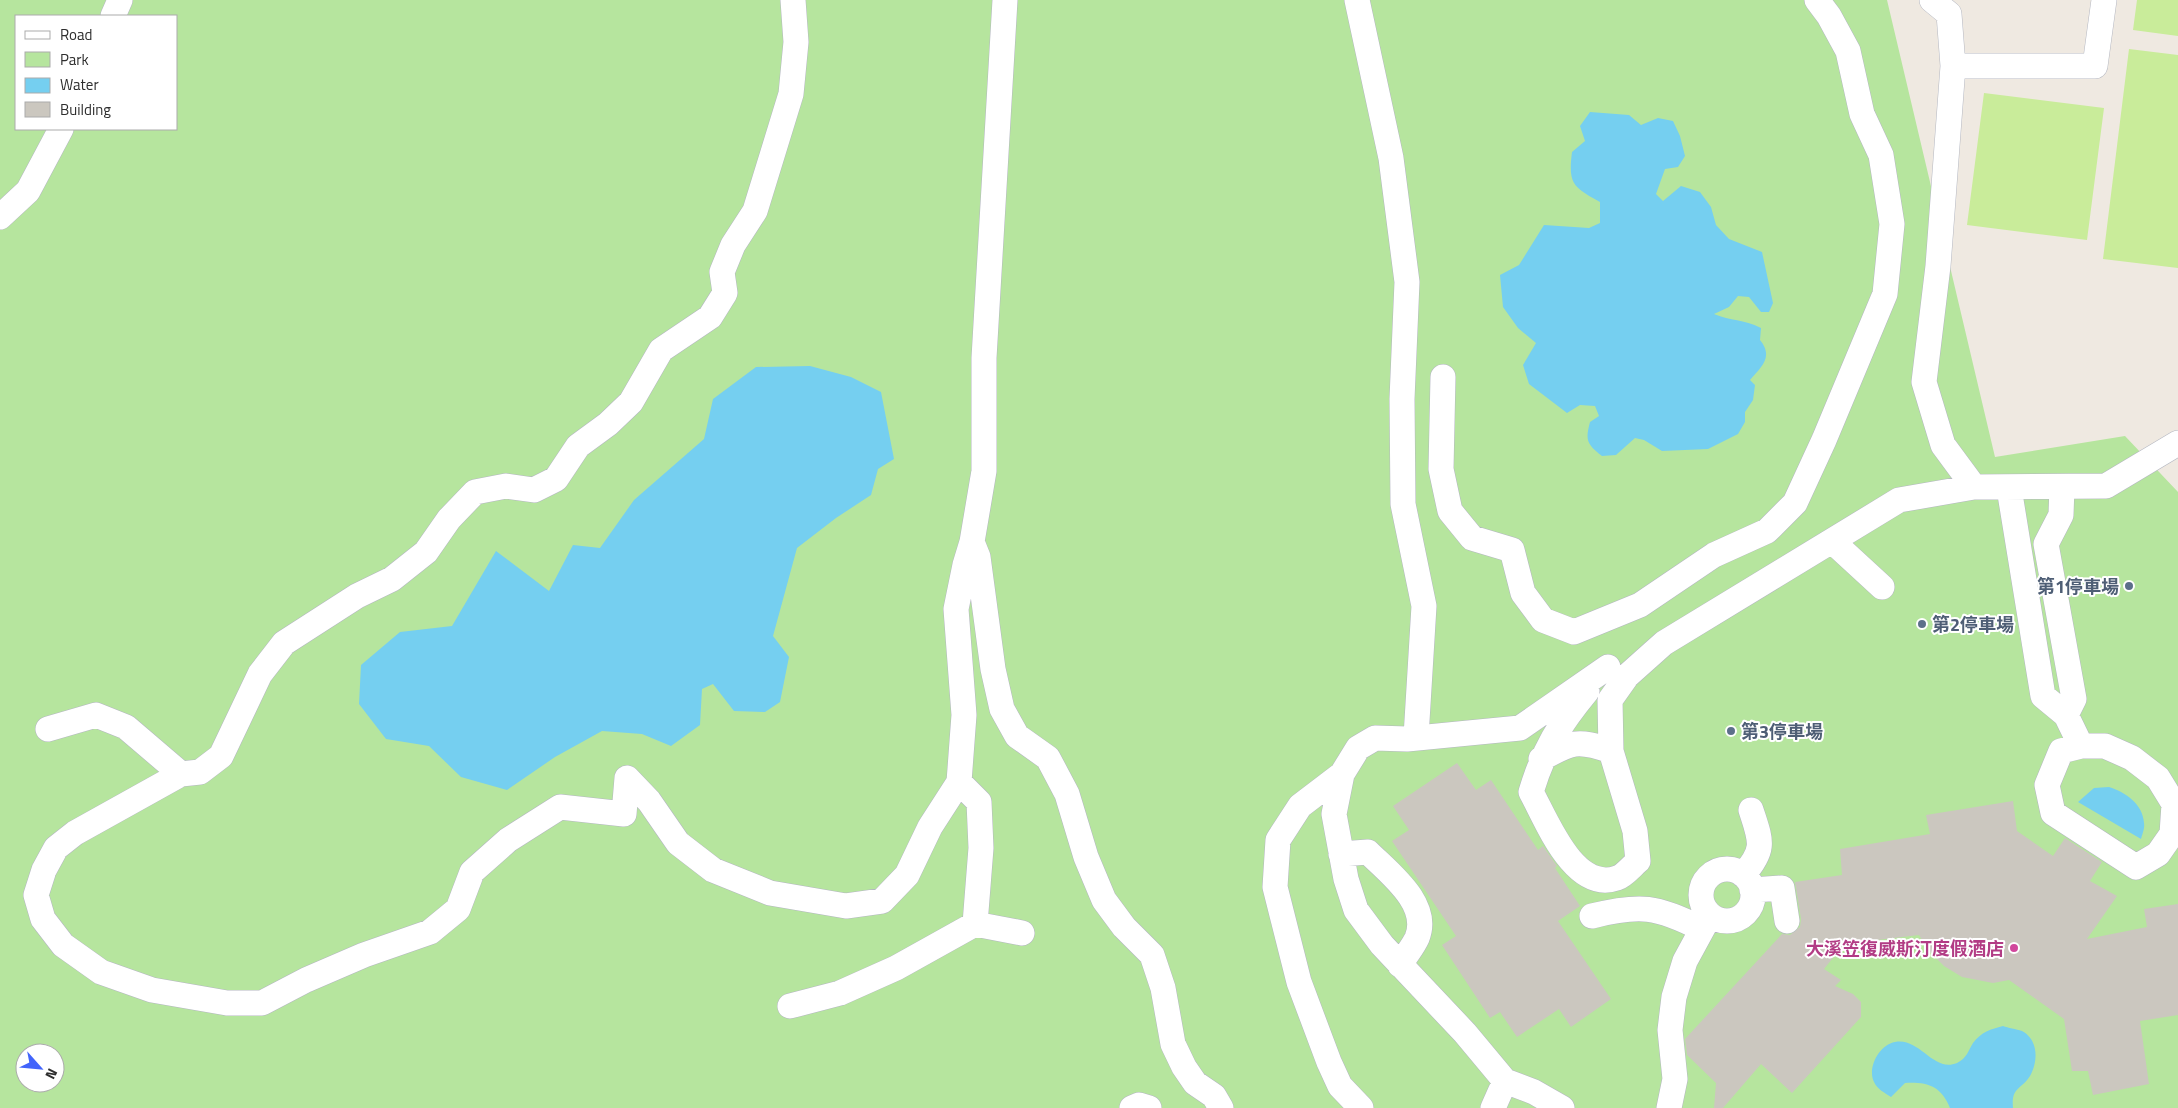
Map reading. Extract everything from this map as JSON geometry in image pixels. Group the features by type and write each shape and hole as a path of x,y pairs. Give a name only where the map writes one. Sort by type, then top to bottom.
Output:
{"street":[{"path":"113,15 120,0"},
{"path":"793,0 796,42 791,94 755,211 733,244 722,272 725,293 710,317 661,350 632,402 608,424 578,446 556,479 534,490 506,486 475,492 449,519 426,552 392,579 357,596 284,643 260,674 221,756 200,772 181,774 75,833 56,848 44,870 36,895 43,919 63,945 101,972 152,990 227,1003 262,1004 306,980 364,955 430,932 458,909 472,872 508,840 560,807 624,814 627,778 649,801 678,843 713,870 770,893 846,906 882,901 907,875 930,827 959,782 964,715 956,609 972,542 984,471 984,358 1005,0"},
{"path":"1357,0 1391,158 1407,282 1402,399 1403,504 1424,606 1416,737"},
{"path":"1443,377 1441,469 1450,511 1472,538 1512,550 1523,593 1543,620 1574,632 1640,605 1714,555 1767,531 1795,503 1824,440 1885,294 1892,224 1881,155 1862,114 1848,51 1829,16 1816,0"},
{"path":"1932,0 1949,14 1953,66 1938,266 1924,382 1943,446 1974,487"},
{"path":"1953,66 2096,66 2104,0"},
{"path":"0,217 28,191 60,130"},
{"path":"1562,1108 1534,1092 1505,1081 1465,1033 1382,945 1356,910 1346,879 1334,814 1342,774 1358,748 1375,738 1407,739 1520,728 1608,667 1664,644 1899,500 1974,487 2106,486 2178,443"},
{"path":"2019,548 2036,551 2046,544 2061,515 2062,487"},
{"path":"2009,488 2043,696 2066,715 2081,746"},
{"path":"1832,541 1882,587"},
{"path":"972,542 978,557 993,669 1002,709 1017,736 1048,758 1067,794 1086,857 1104,900 1124,927 1152,954 1162,988 1173,1044 1184,1067 1195,1083 1214,1096 1221,1108"},
{"path":"2046,544 2074,698 2066,715"},
{"path":"1608,667 1563,720 1541,759 1531,792 1570,862 1593,879 1617,878 1638,861 1635,831 1611,751 1610,700 1627,676 1664,644"},
{"path":"48,730 96,715 126,727 181,774"},
{"path":"1541,759 1567,744 1588,743 1611,751"},
{"path":"2081,746 2105,746 2132,758 2158,778 2174,804 2172,834 2158,854 2136,867 2053,813 2048,785 2060,751 2081,746"},
{"path":"1342,774 1300,806 1278,840 1275,887 1299,982 1329,1062 1340,1086 1361,1108"},
{"path":"959,782 979,802 981,848 975,924"},
{"path":"1592,916 1625,908 1650,908 1706,922 1738,919 1750,907 1748,883 1760,847 1751,810"},
{"path":"1341,854 1368,852 1411,896 1420,918 1417,937 1400,964"},
{"path":"1669,1108 1675,1080 1670,1030 1674,997 1685,961 1706,922 1701,898 1705,881 1718,870 1727,869 1748,883 1782,888 1787,921"},
{"path":"790,1006 840,993 896,968 975,924 1022,933"},
{"path":"1493,1108 1505,1081"},
{"path":"1132,1108 1140,1105 1149,1108"}],"green space":[{"path":"0,0 1887,0 1995,457 2125,436 2178,492 2178,1108 0,1108"},
{"path":"2137,0 2178,0 2178,36 2133,30"},
{"path":"2129,49 2178,55 2178,268 2103,259"},
{"path":"1984,93 2104,108 2087,240 1967,225"}],"water":[{"path":"1590,112 1629,115 1641,125 1658,118 1673,121 1680,136 1685,156 1678,167 1665,169 1656,194 1663,201 1681,186 1700,192 1711,207 1716,225 1729,239 1762,252 1773,303 1769,312 1761,312 1749,297 1738,296 1729,307 1714,314 1761,328 1760,340 1764,346 1766,357 1762,366 1750,380 1755,385 1753,400 1745,412 1745,422 1738,434 1708,449 1662,451 1644,440 1635,438 1616,455 1602,456 1588,442 1590,422 1599,416 1595,406 1580,405 1567,413 1529,384 1523,365 1536,343 1518,328 1503,307 1500,275 1519,265 1544,225 1589,228 1600,223 1600,202 1578,188 1574,183 1571,171 1572,152 1585,141 1580,126"},
{"path":"810,366 851,377 881,392 894,459 878,469 871,495 836,518 797,548 773,636 789,657 780,702 765,712 734,711 713,684 702,689 700,725 671,746 642,734 602,731 555,757 507,790 461,777 429,746 386,739 359,704 361,665 400,632 452,626 496,551 549,591 573,545 600,548 634,500 704,439 713,399 756,367"},
{"path":"2109,787 2121,792 2137,805 2143,816 2144,829 2141,839 2078,802 2094,788"},
{"path":"2003,1026 2022,1031 2028,1035 2032,1040 2035,1052 2033,1070 2027,1081 2015,1092 2013,1108 1950,1108 1938,1090 1920,1083 1905,1083 1891,1097 1879,1089 1874,1082 1872,1076 1873,1064 1879,1052 1889,1044 1904,1042 1919,1049 1933,1059 1948,1065 1963,1059 1976,1039 1983,1034"}],"building":[{"path":"1457,763 1476,790 1491,780 1538,850 1543,846 1580,906 1558,921 1611,999 1571,1027 1559,1009 1517,1037 1500,1012 1490,1018 1442,945 1456,936 1392,841 1409,830 1393,806"},
{"name":"大溪笠復威斯汀度假酒店","path":"2013,801 2017,831 2053,856 2065,838 2102,862 2090,881 2117,896 2087,939 2147,927 2144,909 2178,904 2178,1015 2140,1021 2149,1084 2093,1095 2088,1071 2072,1071 2064,1019 2009,980 1993,983 1962,977 1944,966 1928,950 1919,935 1844,944 1824,969 1841,980 1835,986 1853,994 1861,1002 1861,1017 1792,1093 1761,1064 1723,1108 1714,1108 1716,1083 1687,1055 1685,1039 1782,934 1790,935 1800,927 1801,919 1795,882 1842,875 1840,849 1930,834 1926,815"}],"place":[{"name":"第1停車場","path":"2129,586"},
{"name":"第2停車場","path":"1922,624"},
{"name":"第3停車場","path":"1731,731"},
{"name":"大溪笠復威斯汀度假酒店","path":"2014,948"}]}
